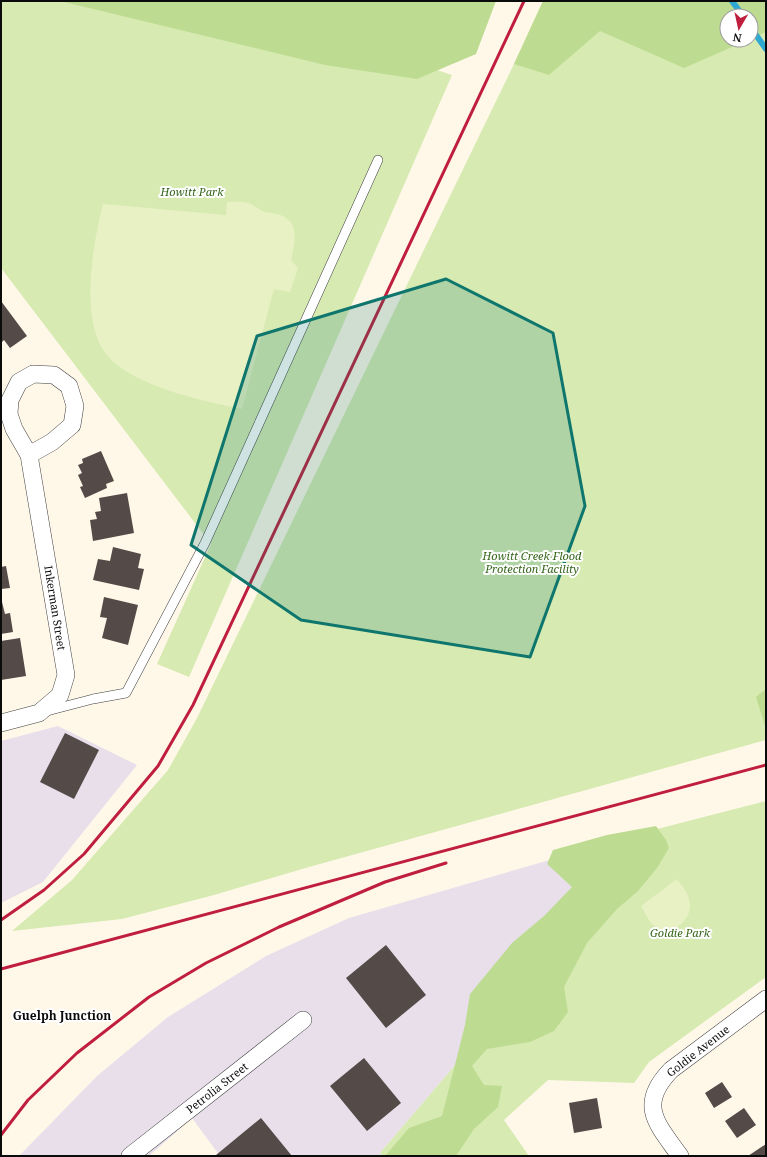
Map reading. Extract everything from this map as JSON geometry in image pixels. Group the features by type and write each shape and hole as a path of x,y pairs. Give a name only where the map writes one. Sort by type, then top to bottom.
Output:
{"street":[{"name":"Inkerman Street","path":"1,723 39,713 60,695 66,675 29,455 11,422 9,414 10,400 19,382 33,374 54,375 69,386 75,406 72,425 52,442 29,455"},
{"name":"Goldie Avenue","path":"680,1156 658,1126 654,1116 652,1106 663,1078 671,1070 766,999"},
{"name":"Petrolia Street","path":"130,1156 303,1020"}],"lane":[{"path":"39,713 93,699 126,693 205,543 378,160"}],"highlighted area":[{"path":"446,279 553,333 585,506 530,657 301,620 191,545 257,336"}],"shaded area":[{"path":"58,726 137,765 43,882 1,903 1,741"},
{"path":"657,829 380,1153 382,1156 220,1156 192,1118 149,1156 19,1156 97,1076 168,1017 266,956 349,918"}],"green space":[{"name":"Howitt Park","path":"1,1 228,1 452,75 189,677 157,664 211,544 1,268"},
{"path":"60,1 496,1 476,54 417,79 325,65"},
{"name":"Howitt Creek Flood Protection Facility","path":"543,1 766,1 766,740 309,867 214,895 122,919 12,931 72,880 168,770 197,718 514,64"},
{"path":"543,1 766,1 766,32 759,35 759,8 719,8 719,48 730,48 684,68 600,31 549,75 514,64"},
{"path":"227,202 249,203 263,211 277,214 290,221 293,226 295,239 291,260 298,268 290,292 274,289 242,409 188,397 132,375 117,365 106,354 98,339 93,321 91,302 92,260 103,204 226,215"},
{"path":"766,689 766,726 765,726 756,697"},
{"name":"Goldie Park","path":"766,801 766,977 649,1062 634,1083 548,1080 504,1120 529,1156 382,1156 380,1153 657,829"},
{"path":"656,826 666,840 669,848 657,868 638,891 617,909 587,943 564,987 568,1012 554,1031 530,1042 487,1049 472,1066 484,1085 502,1086 498,1107 474,1129 456,1156 385,1156 409,1128 442,1116 465,1025 470,994 512,943 544,916 572,887 547,864 553,850 607,835"},
{"path":"677,879 688,897 690,904 689,910 684,921 679,926 674,929 662,930 651,923 641,906"}],"building":[{"path":"1,301 27,336 10,348 4,340 1,343"},
{"path":"101,451 114,481 106,484 107,488 85,498 80,487 83,486 78,475 82,473 78,465 83,463 82,459"},
{"path":"127,493 134,533 93,541 90,520 97,519 95,512 101,511 99,498"},
{"path":"113,547 141,554 138,568 144,569 139,590 93,580 98,559 110,561"},
{"path":"6,566 10,588 1,589 1,567"},
{"path":"104,597 138,605 128,645 102,638 107,618 100,617"},
{"path":"1,598 5,614 10,613 13,632 1,634"},
{"path":"20,638 26,676 1,680 1,641"},
{"path":"65,733 99,750 74,799 40,782"},
{"path":"386,945 426,995 386,1028 346,978"},
{"path":"364,1058 401,1103 367,1131 330,1086"},
{"path":"722,1082 732,1097 714,1108 705,1093"},
{"path":"597,1098 602,1128 574,1133 569,1103"},
{"path":"744,1108 756,1125 737,1138 725,1121"},
{"path":"261,1118 292,1156 216,1155"},
{"path":"766,1144 766,1156 748,1156"}],"waterway":[{"path":"732,1 737,8"},
{"path":"759,39 766,49"}],"railway":[{"path":"1,920 44,890 84,854 158,766 193,705 524,1"},
{"path":"1,969 766,765"},
{"path":"1,1135 28,1100 77,1053 149,997 206,963 279,927 385,882 446,863"}],"district":[{"name":"Guelph Junction","path":"62,1016"}]}
